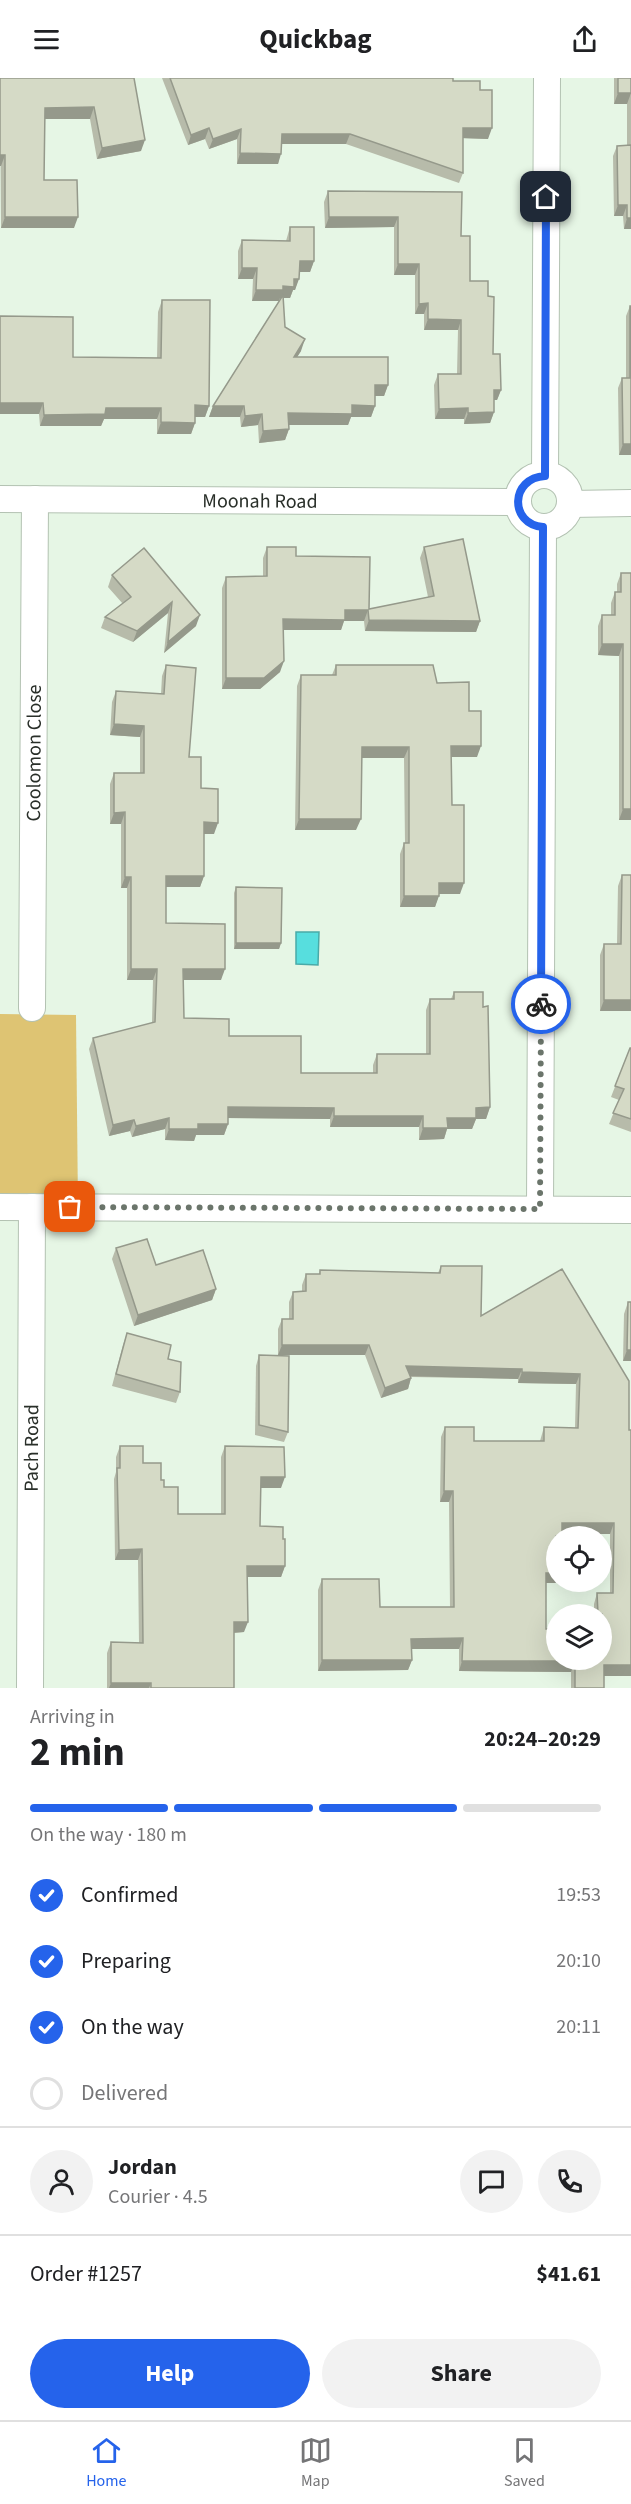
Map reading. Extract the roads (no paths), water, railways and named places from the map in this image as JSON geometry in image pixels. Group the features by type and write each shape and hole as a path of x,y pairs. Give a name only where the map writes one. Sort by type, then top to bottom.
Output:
{"street":[{"path":"545,476 547,78"},
{"path":"545,476 555,477 562,482 567,489 570,504 562,521 543,527 530,524 524,518 518,502 523,485 530,479 545,476"},
{"name":"Moonah Road","path":"0,499 518,502"},
{"name":"Coolomon Close","path":"32,1008 34,499"},
{"path":"570,504 631,503"},
{"path":"540,1209 543,527"},
{"path":"0,1207 631,1210"},
{"name":"Pach Road","path":"30,1688 32,1207"}],"water":[{"path":"296,932 319,932 318,965 296,964"}]}
